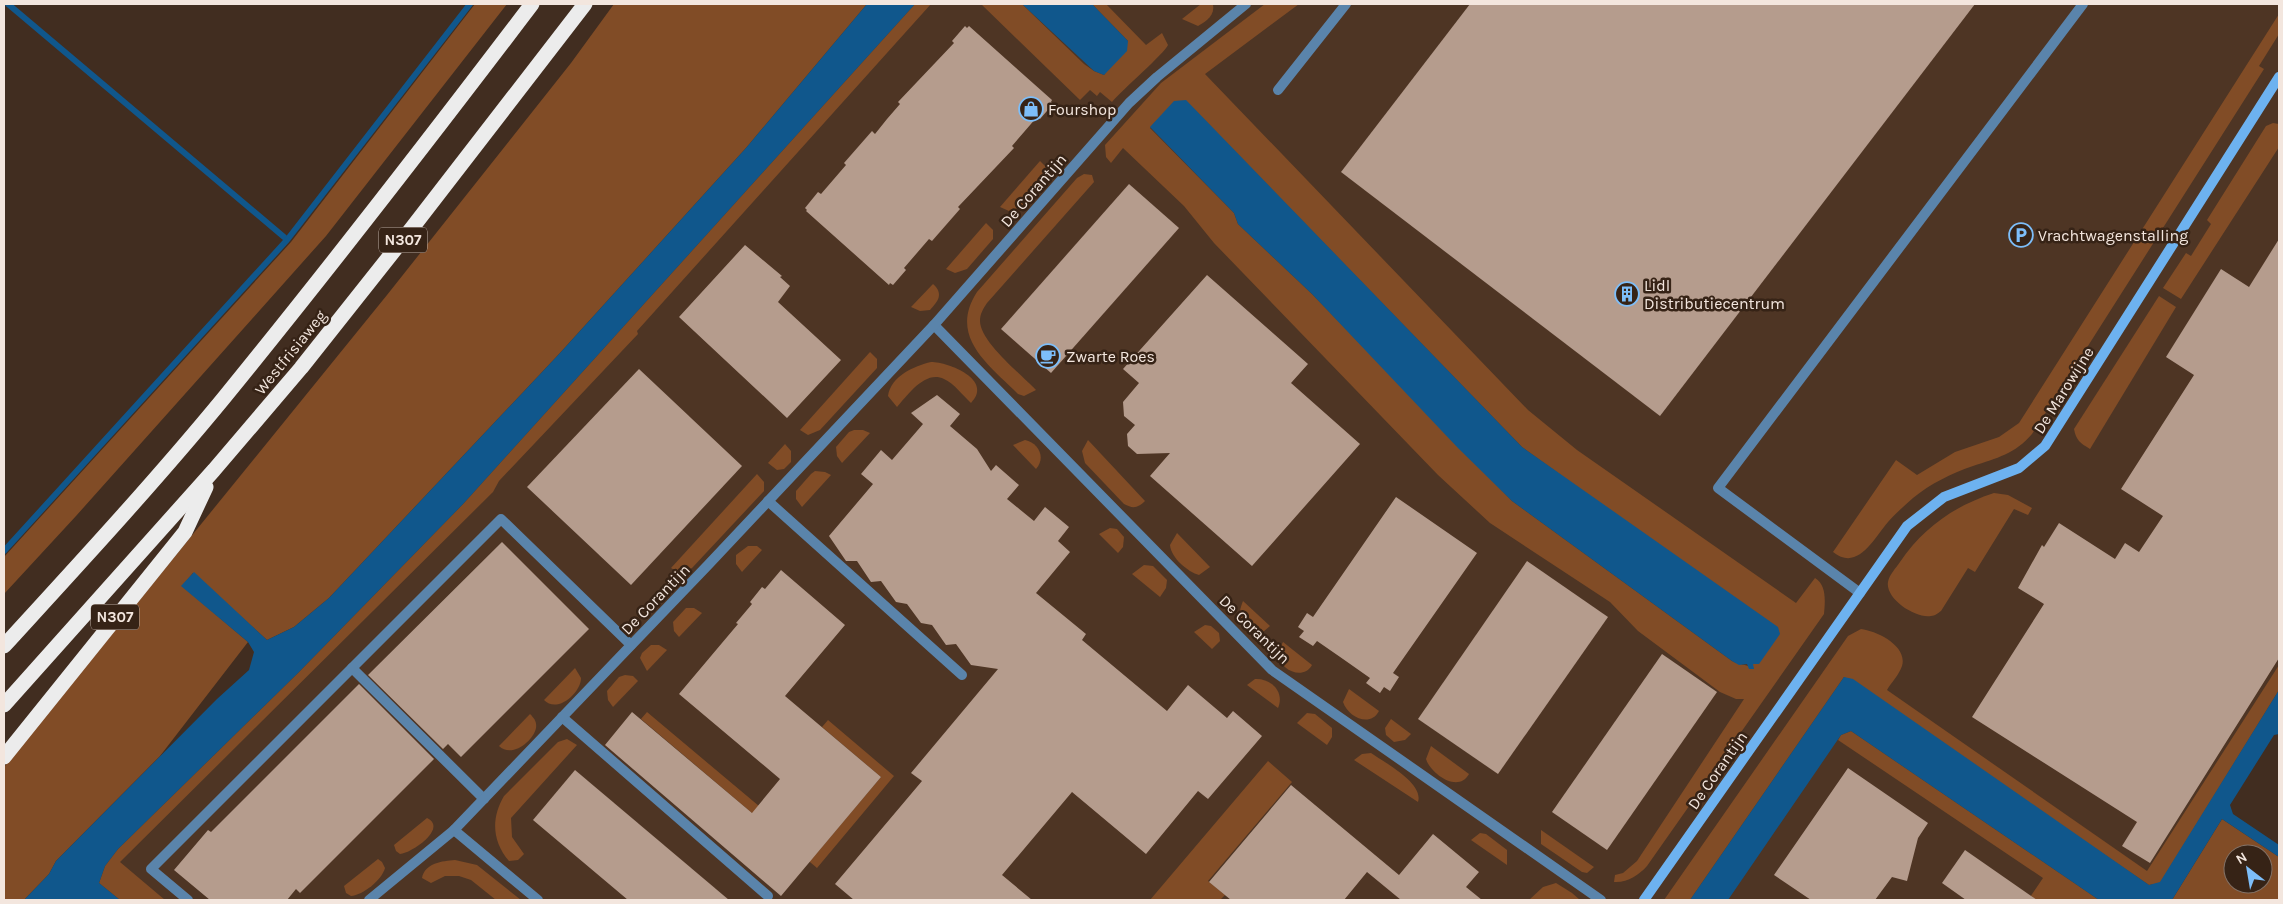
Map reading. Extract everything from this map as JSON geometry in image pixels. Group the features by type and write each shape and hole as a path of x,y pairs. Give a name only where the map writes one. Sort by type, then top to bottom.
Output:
{"highway":[{"name":"Westfrisiaweg","path":"4,646 221,400 409,166 532,4"},
{"name":"Westfrisiaweg","path":"4,705 214,470 301,368 412,228 584,4"},
{"name":"N307","path":"4,757 185,532 214,470"},
{"name":"N307","path":"4,632 38,609"}],"street":[{"name":"De Corantijn","path":"369,900 454,830 631,645 934,325 1129,103 1157,77 1246,4"},
{"path":"1278,90 1346,4"},
{"path":"1860,593 1718,488 2083,4"},
{"name":"De Marowijne","path":"1815,657 1907,526 1923,512 1952,494 2019,468 2046,446 2279,77"},
{"name":"De Corantijn","path":"934,325 1272,670 1601,900"},
{"path":"768,501 962,675"},
{"path":"188,900 151,869 501,519 631,645"},
{"name":"De Corantijn","path":"1644,900 1815,657"},
{"path":"352,668 484,799"},
{"path":"562,717 768,896"},
{"path":"454,830 538,900"}],"shaded area":[{"path":"475,4 507,4 326,236 4,594 4,557 291,242"},
{"path":"614,4 867,4 746,148 560,353 329,598 294,627 267,640 193,573 182,586 248,642 160,756 56,861 49,874 24,900 4,900 4,767 387,295 571,63"},
{"path":"877,4 2279,4 2279,720 2167,900 48,900 296,650"},
{"path":"915,4 931,4 637,331 638,334 499,481 493,492 120,862 165,900 120,900 99,883 105,866 118,849 299,672 464,503"},
{"path":"981,4 1022,4 1084,64 1104,75 1128,41 1092,4 1106,4 1146,45 1162,33 1168,45 1112,102 1100,92 1097,96 1090,90 1080,100"},
{"path":"1201,4 1213,4 1212,14 1204,22 1198,26 1182,19"},
{"path":"1265,4 1299,4 1205,74 1528,410 1577,450 1796,603 1815,578 1822,585 1825,604 1824,614 1647,866 1632,878 1614,882 1615,875 1623,873 1637,861 1744,699 1736,699 1720,692 1638,631 1610,602 1490,523 1438,475 1214,243 1184,206 1123,148 1111,163 1106,157 1105,145 1161,83","holes":["1186,101 1522,447 1612,512 1754,669 1732,661 1512,501 1312,294 1238,224 1234,213 1150,128 1155,122"]},
{"path":"2279,14 2279,34 2259,66 2264,69 2032,434 2012,451 1949,476 1920,493 1888,522 1871,544 1858,556 1842,557 1833,552 1896,460 1917,475 1955,452 1999,437 2019,423"},
{"path":"2273,123 2279,124 2279,147 2181,299 2163,288 2186,253 2191,256 2211,224 2207,220 2266,126"},
{"path":"1040,161 1047,168 1047,177 1021,207 1009,211 1000,207"},
{"path":"1084,174 1092,175 1094,182 987,303 981,316 982,329 987,339 1003,358 1036,390 1024,396 1018,394 995,372 976,349 967,323 969,308 977,292 1077,178"},
{"path":"986,223 993,230 993,239 967,269 955,273 946,269"},
{"path":"933,284 938,291 939,297 930,310 920,311 911,307"},
{"path":"2159,296 2176,307 2090,449 2079,441 2074,429"},
{"path":"870,352 877,359 877,368 820,430 808,435 800,430"},
{"path":"931,362 958,369 973,380 977,387 977,395 971,403 951,383 937,377 930,378 918,385 897,407 888,396 894,383 911,369"},
{"path":"863,430 870,433 842,463 837,456 836,447 849,432"},
{"path":"1025,440 1034,444 1040,451 1039,465 1036,469 1013,445"},
{"path":"1088,440 1145,501 1133,507 1124,504 1085,463 1082,451"},
{"path":"785,444 791,451 791,462 784,469 777,470 768,463"},
{"path":"815,471 831,475 802,507 796,499 796,491"},
{"path":"757,474 764,482 764,491 692,568 680,573 671,568"},
{"path":"1994,493 2008,495 2032,508 2028,515 2014,509 1975,572 1968,568 1941,611 1934,616 1925,616 1910,611 1896,601 1888,588 1888,582 1891,574 1909,550 1929,529 1941,520 1966,504"},
{"path":"1110,528 1117,529 1124,537 1123,547 1118,553 1099,534"},
{"path":"1177,533 1210,567 1199,575 1185,568 1173,555 1170,545"},
{"path":"748,546 757,546 762,550 742,572 736,564 736,555"},
{"path":"1144,565 1153,566 1167,580 1166,588 1160,597 1132,574"},
{"path":"1243,601 1270,626 1263,632 1250,633 1243,625 1240,619 1240,611"},
{"path":"686,608 694,608 702,613 679,637 674,631 673,622"},
{"path":"1205,625 1211,626 1219,633 1220,641 1212,649 1194,632"},
{"path":"1861,629 1883,636 1890,641 1896,646 1903,659 1899,673 1887,690 2147,871 2279,665 2279,690 2160,883 2149,885 1844,677 1690,900 1664,900 1848,636"},
{"path":"1283,642 1312,665 1308,670 1298,673 1282,665 1277,654"},
{"path":"651,645 659,645 667,650 647,671 640,658 642,653"},
{"path":"575,668 581,678 580,684 573,695 555,705 549,704 544,700"},
{"path":"625,675 633,676 638,681 613,707 608,700 607,691 619,677"},
{"path":"1255,679 1266,681 1275,687 1280,697 1278,708 1247,685"},
{"path":"1349,689 1379,711 1375,716 1365,720 1349,712 1343,702"},
{"path":"647,712 816,854 881,777 822,727 828,720 894,776 817,868 641,719"},
{"path":"1307,713 1315,714 1332,728 1332,737 1327,745 1297,723"},
{"path":"530,714 536,724 531,738 516,749 504,749 499,746"},
{"path":"1391,719 1411,734 1405,740 1394,742 1386,735 1385,728"},
{"path":"1851,731 2099,900 2028,900 2043,878 1838,740 1841,735"},
{"path":"567,739 577,745 511,818 512,837 524,854 518,860 509,861 499,846 495,829 495,821 500,804 504,796 558,742"},
{"path":"1431,746 1469,774 1464,780 1452,782 1438,775 1433,770 1426,759"},
{"path":"1371,753 1394,768 1409,781 1418,795 1418,802 1354,760 1362,754"},
{"path":"1268,761 1292,782 1208,881 1225,895 1220,900 1150,900"},
{"path":"427,818 432,822 431,834 419,845 405,853 400,854 396,851 394,845"},
{"path":"2222,819 2260,844 2223,844 2223,894 2273,894 2273,853 2279,857 2279,900 2172,900"},
{"path":"1541,830 1594,867 1587,873 1582,872 1541,844"},
{"path":"1480,833 1486,834 1507,850 1507,865 1471,840"},
{"path":"378,859 385,868 376,882 356,895 351,896 346,893 344,886"},
{"path":"455,860 477,865 521,900 496,900 471,880 459,876 445,876 431,883 422,878 430,866 440,862"},
{"path":"1556,883 1580,900 1529,900 1543,887"}],"water":[{"path":"867,4 915,4 464,503 299,672 118,849 105,866 99,883 120,900 24,900 49,874 56,861 217,699 249,670 254,652 248,642 181,586 194,572 267,640 294,627 329,598 560,353 746,148"},
{"path":"1022,4 1092,4 1128,41 1127,51 1104,75 1094,71"},
{"path":"1186,100 1522,447 1778,627 1780,634 1759,664 1753,664 1754,669 1749,669 1747,664 1739,665 1732,661 1512,501 1458,448 1312,294 1238,224 1234,213 1150,127 1174,101"},
{"path":"1844,677 1853,679 2149,885 2160,882 2279,690 2279,734 2274,735 2230,805 2233,814 2279,845 2279,857 2273,853 2273,844 2260,844 2222,819 2172,900 2099,900 1851,731 1841,735 1728,900 1690,900"}],"building":[{"name":"Lidl Distributiecentrum","path":"1470,4 1975,4 1660,416 1341,172"},
{"path":"965,26 967,28 969,26 1052,100 1053,104 1040,119 1037,117 1012,146 1014,148 958,207 960,209 932,241 929,239 904,268 906,270 893,285 890,283 889,285 806,211 805,208 818,192 821,194 846,165 844,163 872,131 875,134 900,104 898,102 954,43 952,41"},
{"path":"1129,184 1179,228 1051,373 1001,329"},
{"path":"2279,239 2279,658 2150,863 2122,846 2137,822 1972,717 2044,604 2018,588 2042,545 2044,547 2059,523 2115,559 2125,543 2139,552 2163,516 2121,489 2194,375 2166,357 2221,269 2249,287"},
{"path":"745,245 782,276 780,277 790,286 778,302 841,360 787,418 679,317"},
{"path":"1207,275 1308,364 1291,383 1360,444 1252,566 1150,476 1170,453 1137,454 1128,446 1127,434 1135,425 1124,416 1123,402 1139,383 1123,369"},
{"path":"639,369 742,466 631,585 527,487"},
{"path":"937,395 960,414 950,426 977,449 991,471 996,465 1019,485 1007,499 1034,521 1045,507 1069,527 1058,541 1070,552 1036,593 1086,634 1082,640 1167,711 1188,685 1227,718 1233,711 1262,736 1208,799 1198,791 1146,854 1072,792 1002,875 1032,900 854,900 835,884 922,781 911,773 998,669 971,665 956,644 946,645 932,625 921,623 907,604 896,602 881,581 871,582 857,561 846,561 829,536 873,484 861,474 881,450 892,460 923,424 911,413"},
{"path":"1396,497 1477,553 1393,673 1399,677 1390,691 1384,687 1380,693 1366,683 1370,678 1317,641 1313,646 1299,637 1304,631 1298,627 1307,613 1313,617"},
{"path":"502,542 589,629 461,757 448,744 443,749 368,675"},
{"path":"1527,561 1608,617 1498,774 1418,719"},
{"path":"781,570 845,625 785,696 881,777 781,896 605,745 632,712 752,813 780,779 679,694 738,624 736,623 752,604 750,602 762,587 765,589"},
{"path":"1662,654 1717,692 1607,850 1552,812"},
{"path":"359,684 434,759 300,893 296,889 287,900 210,900 174,870 208,830 211,832"},
{"path":"1848,768 1928,823 1918,838 1907,881 1892,877 1875,900 1811,900 1774,875"},
{"path":"575,770 729,900 628,900 533,820"},
{"path":"1291,785 1399,875 1433,834 1479,872 1466,887 1482,900 1401,900 1367,872 1344,900 1231,900 1209,882"},
{"path":"1965,850 2037,900 1966,900 1942,883"}],"waterway":[{"path":"8,4 284,237"},
{"path":"4,551 287,240 470,4"}],"place":[{"name":"Fourshop","path":"1031,109"},
{"name":"Vrachtwagenstalling","path":"2021,235"},
{"name":"Lidl Distributiecentrum","path":"1627,294"},
{"name":"Zwarte Roes","path":"1048,356"}]}
